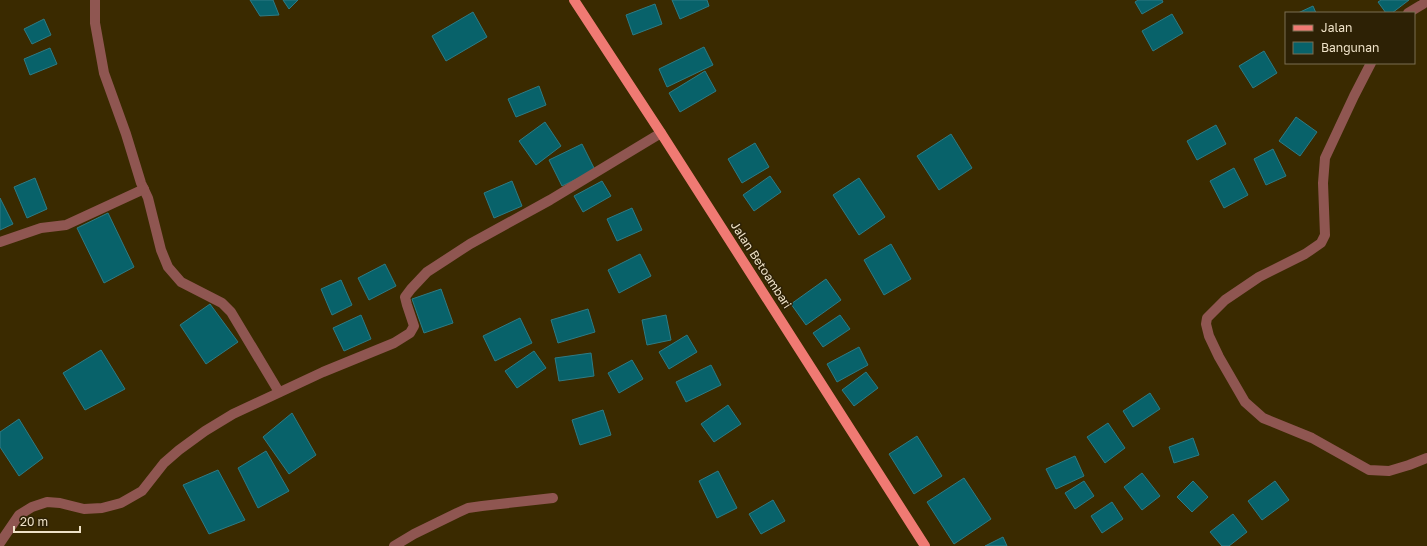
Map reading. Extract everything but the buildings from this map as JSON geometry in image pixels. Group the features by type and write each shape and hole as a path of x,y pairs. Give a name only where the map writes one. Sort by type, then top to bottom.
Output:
{"main road":[{"name":"Jalan Betoambari","path":"574,0 661,133 925,546"}],"street":[{"path":"95,0 95,23 104,73 148,198 161,250 168,267 181,282 222,303 231,312 279,392"},
{"path":"1410,12 1423,4 1426,0"},
{"path":"1370,64 1354,96 1326,158 1322,183 1325,235 1321,244 1305,254 1259,277 1225,300 1207,318 1206,324 1209,336 1219,357 1245,402 1263,418 1312,438 1369,470 1389,471 1427,458"},
{"path":"0,543 19,515 32,507 47,502 60,503 84,509 102,508 121,503 142,491 164,463 179,450 204,431 233,414 323,372 394,343 410,333 414,326 406,305 405,297 427,272 470,244 550,200 661,133"},
{"path":"0,242 41,228 66,225 144,189"},
{"path":"394,546 414,534 468,508 553,498"}]}
